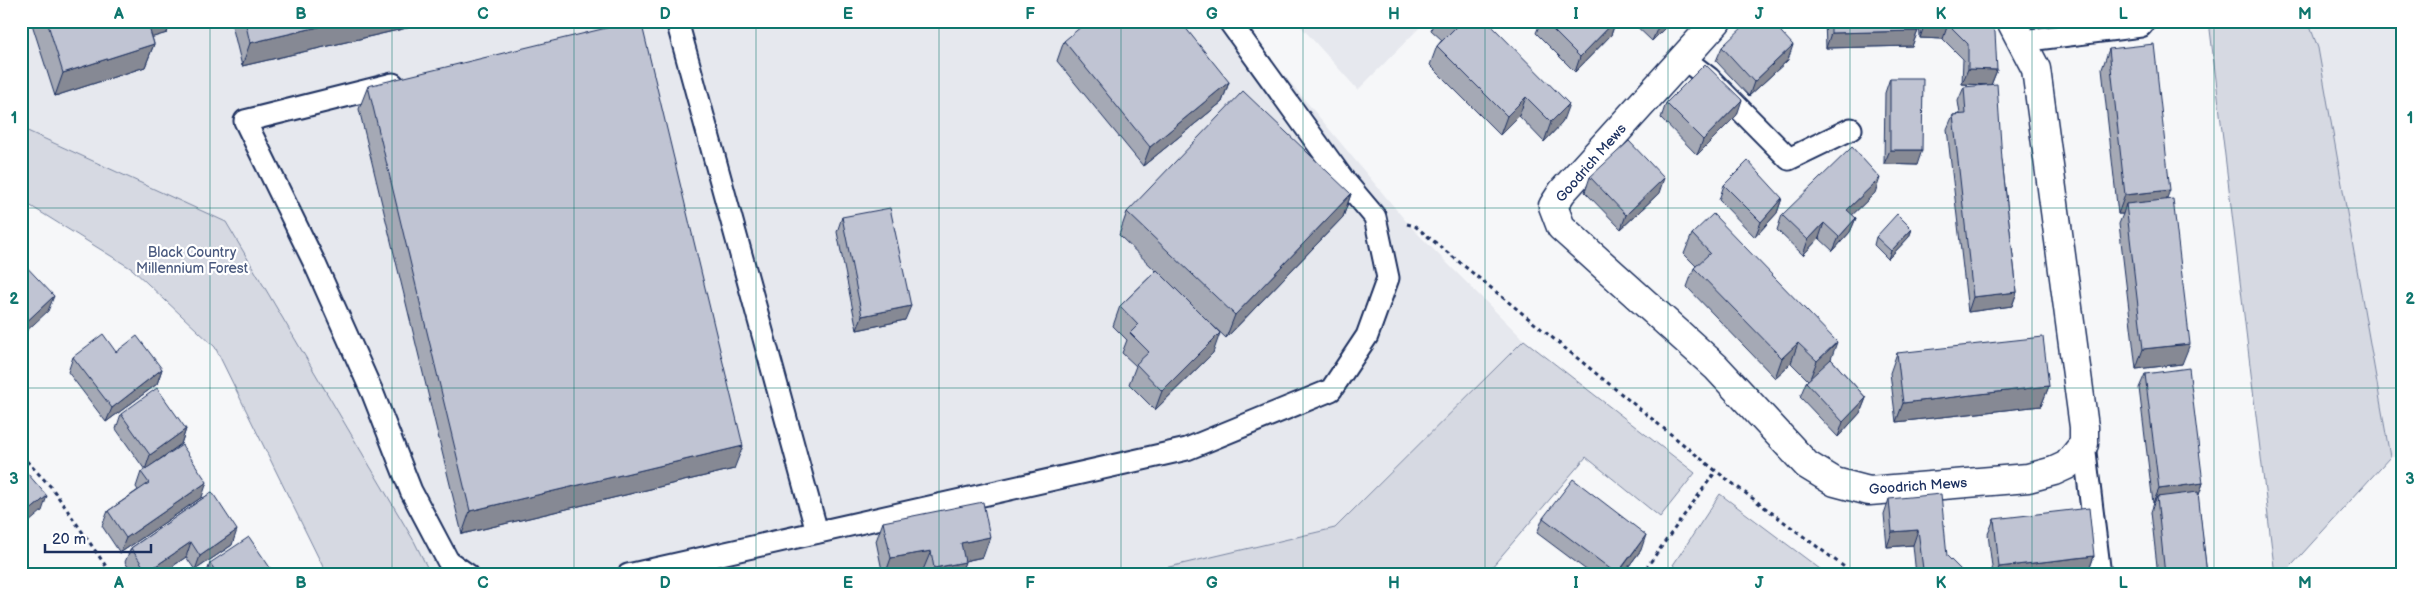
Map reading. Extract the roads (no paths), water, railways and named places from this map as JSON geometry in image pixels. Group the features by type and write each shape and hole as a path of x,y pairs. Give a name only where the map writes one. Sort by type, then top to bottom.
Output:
{"street":[{"name":"Goodrich Mews","path":"1717,21 1562,192 1553,206 1560,227 1716,367 1807,465 1835,482 1869,491 2028,478 2054,472 2067,465 2084,444"},
{"path":"2017,31 2036,69 2084,427 2084,444"}],"lane":[{"path":"677,21 816,532"},
{"path":"628,575 1187,449 1330,390 1368,336 1388,278 1375,217 1343,179 1229,21"},
{"path":"2017,31 2141,26 2144,21"},
{"path":"1683,58 1709,78 1789,159 1851,129"},
{"path":"416,78 245,121 315,264 373,394 411,491 448,562 468,575"},
{"path":"2084,444 2100,575"}],"park label":[{"name":"Black Country Millennium Forest","path":"192,260"}]}
